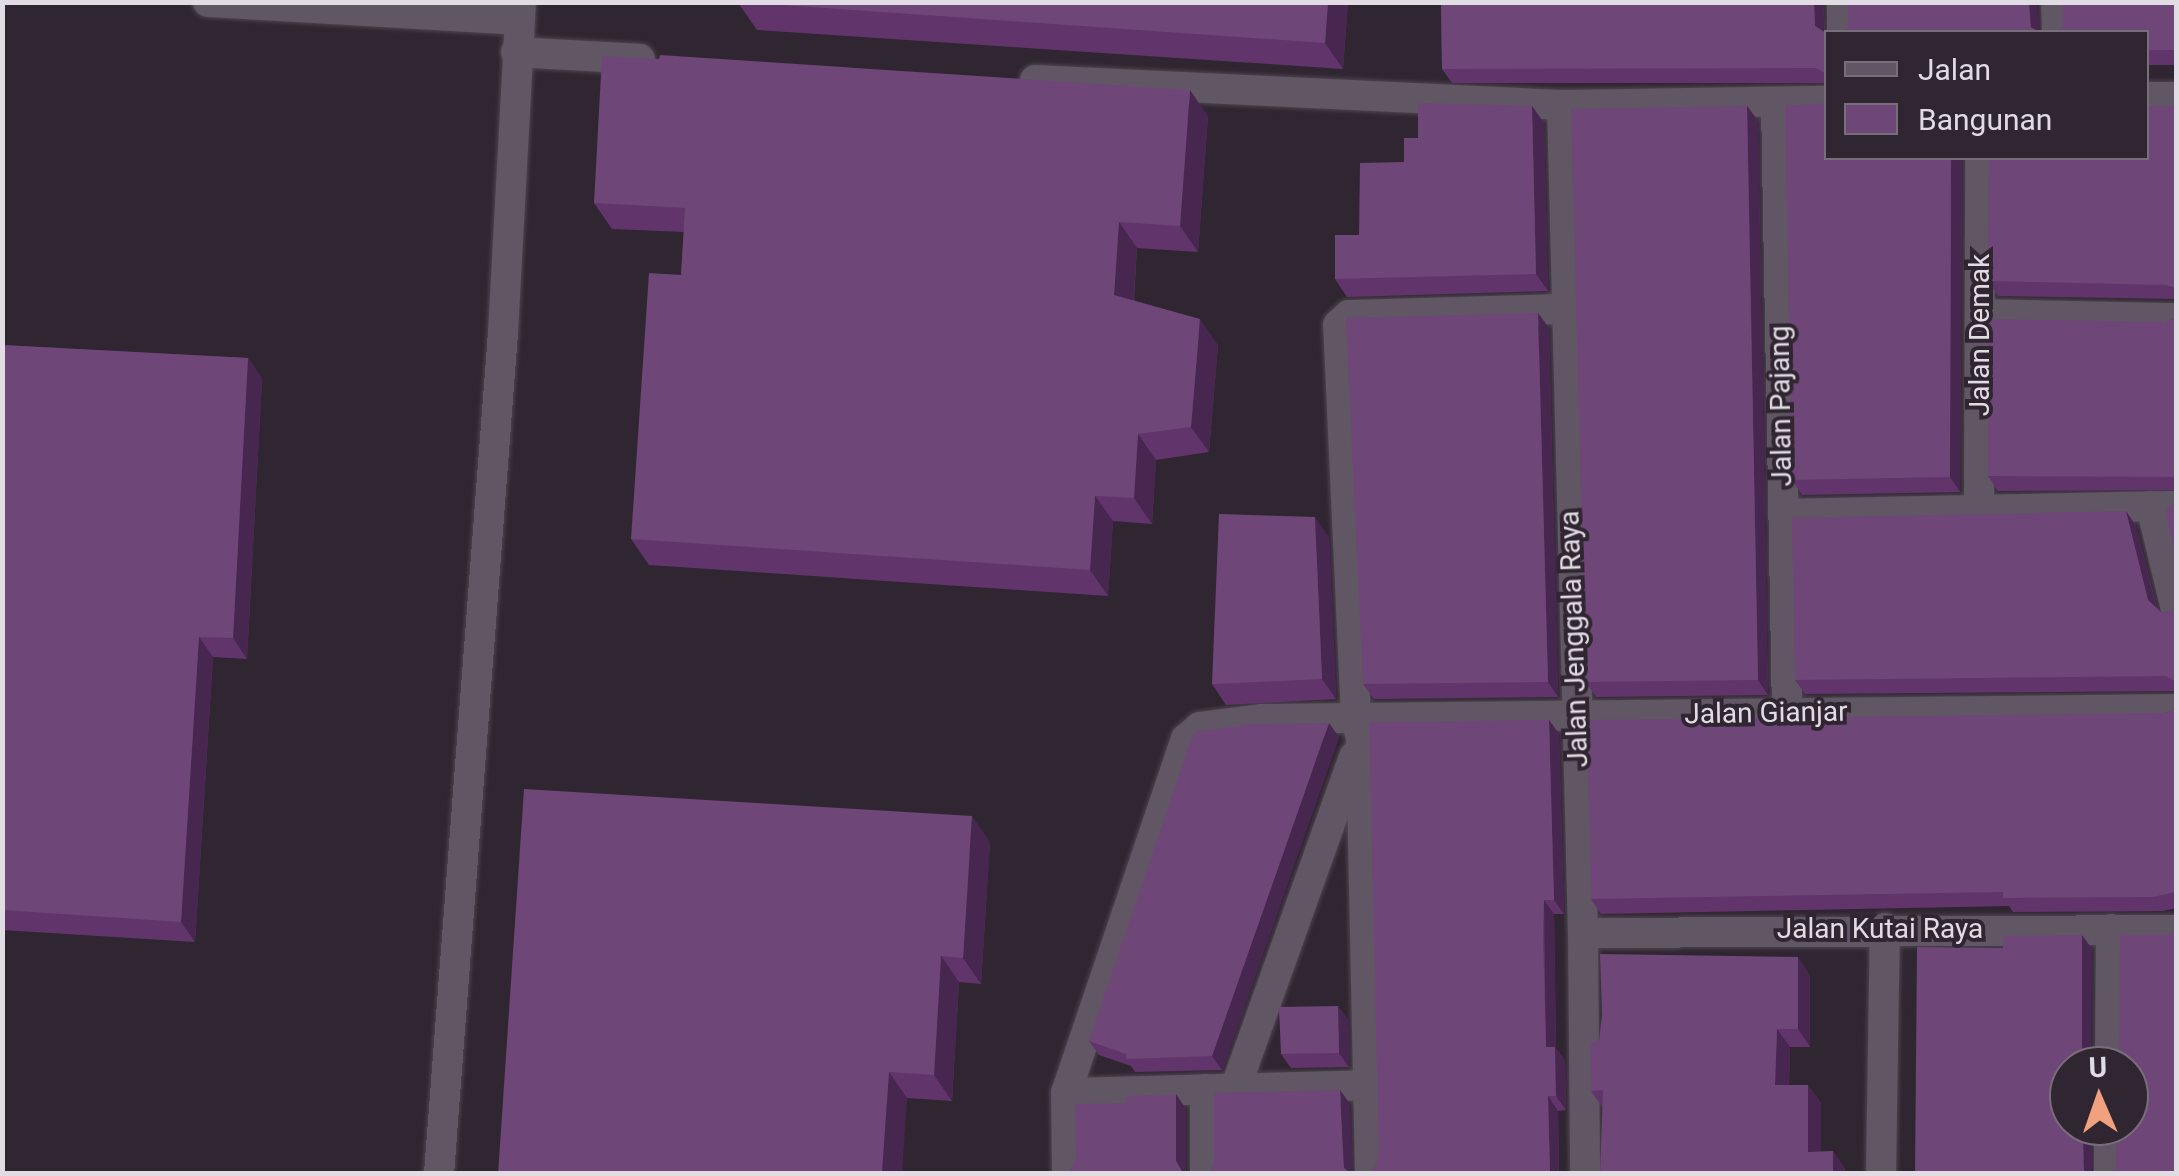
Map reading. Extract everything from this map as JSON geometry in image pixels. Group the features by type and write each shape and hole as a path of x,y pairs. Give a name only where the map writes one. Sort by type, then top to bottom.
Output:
{"street":[{"path":"208,2 520,12 502,333 439,1174"},
{"path":"1842,2 1842,30"},
{"path":"2056,2 2056,30"},
{"path":"516,52 667,60"},
{"path":"1006,79 1562,105 1824,101"},
{"path":"2149,97 2176,97"},
{"name":"Jalan Pajang","path":"1776,102 1786,711"},
{"name":"Jalan Jenggala Raya","path":"1562,105 1564,309 1583,932 1585,1174"},
{"name":"Jalan Demak","path":"1978,513 1980,160"},
{"path":"1370,1174 1359,728 1338,326 1349,316 1564,309"},
{"path":"1981,314 2176,318"},
{"path":"1783,514 1978,513 2164,506 2176,608"},
{"name":"Jalan Gianjar","path":"1067,1174 1066,1093 1186,739 1208,724 1359,728 1786,711 2176,709"},
{"path":"1236,1089 1359,728"},
{"path":"1881,1174 1884,928"},
{"path":"2110,1046 2111,929"},
{"name":"Jalan Kutai Raya","path":"1583,932 2176,930"},
{"path":"1066,1093 1368,1085"},
{"path":"1205,1089 1205,1174"},
{"path":"2109,1146 2109,1174"}],"building":[{"path":"739,2 1328,2 1325,43"},
{"path":"1441,2 1814,2 1815,26 1824,32 1824,73 1816,68 1442,69"},
{"path":"1848,2 2029,2 2031,27 2036,30 1843,30 1848,28"},
{"path":"2063,2 2176,2 2176,50 2149,50 2149,30 2057,30 2063,27"},
{"path":"660,55 1190,90 1180,226 1119,222 1114,295 1200,319 1191,427 1138,434 1134,498 1095,496 1090,570 631,539 649,273 681,275 685,208 594,203 602,56 659,59"},
{"path":"1418,103 1532,106 1536,274 1335,279 1335,235 1359,235 1360,163 1404,162 1404,138 1418,138"},
{"path":"1824,103 1824,160 1951,160 1950,477 1792,480 1785,106"},
{"path":"1747,106 1758,680 1586,682 1571,109"},
{"path":"2149,106 2176,106 2176,288 1988,281 1989,160 2149,160"},
{"path":"1538,313 1548,682 1363,684 1346,318"},
{"path":"2176,317 2176,477 1988,476 1988,319 2166,322"},
{"path":"2,345 248,358 233,638 199,637 181,922 2,910"},
{"path":"2176,503 2176,559 2165,510"},
{"path":"2126,511 2148,600 2162,613 2176,609 2176,682 2166,676 1795,680 1792,518"},
{"path":"1219,514 1315,517 1322,679 1212,684"},
{"path":"2176,708 2176,892 2153,897 2003,898 2003,892 1591,899 1587,720 2166,713"},
{"path":"1549,720 1554,900 1544,900 1543,935 1546,1047 1555,1047 1556,1096 1548,1096 1550,1174 1371,1174 1379,1159 1369,722"},
{"path":"1329,723 1212,1056 1126,1059 1126,1054 1089,1041 1192,736 1198,731 1254,724"},
{"path":"524,789 972,816 963,958 941,956 934,1075 889,1072 882,1174 498,1174"},
{"path":"2176,934 2176,1174 2107,1174 2116,1168 2117,1146 2149,1146 2149,1046 2119,1046 2120,935"},
{"path":"2082,935 2082,1046 2049,1046 2049,1146 2083,1146 2084,1170 2089,1174 1915,1174 1917,947 2003,948 2003,936"},
{"path":"1600,954 1798,957 1798,1029 1777,1029 1775,1085 1808,1085 1808,1152 1833,1151 1833,1174 1600,1174 1603,1090 1591,1091 1590,1042 1599,1041 1602,1015"},
{"path":"1338,1006 1339,1053 1281,1054 1279,1007"},
{"path":"1340,1090 1344,1168 1352,1174 1204,1174 1211,1170 1214,1161 1214,1093"},
{"path":"1176,1094 1176,1161 1184,1174 1068,1174 1076,1159 1075,1104 1126,1103 1126,1096"}]}
